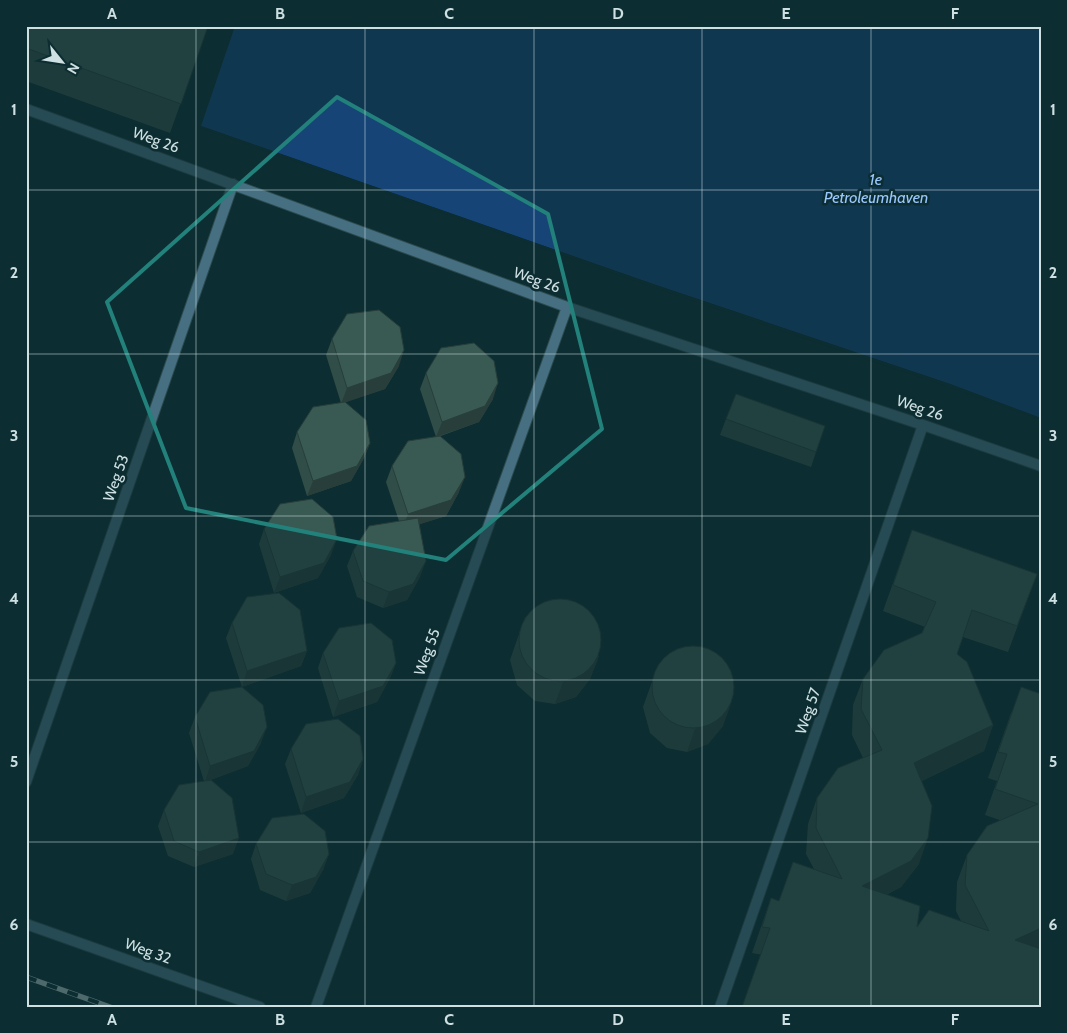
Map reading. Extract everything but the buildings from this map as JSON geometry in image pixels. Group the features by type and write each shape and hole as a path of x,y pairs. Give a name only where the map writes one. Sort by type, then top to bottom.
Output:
{"lane":[{"name":"Weg 26","path":"26,109 567,307 1041,466"},
{"name":"Weg 53","path":"26,782 233,184"},
{"name":"Weg 55","path":"316,1007 567,307"},
{"name":"Weg 57","path":"720,1007 923,425"},
{"name":"Weg 32","path":"26,924 260,1007"}],"highlighted area":[{"path":"337,97 548,214 602,429 446,560 186,508 107,302"}],"water":[{"name":"1e Petroleumhaven","path":"235,26 1041,26 1041,418 950,384 653,284 201,126"}],"pier":[{"path":"201,126 653,284 950,384 1041,418 1041,420 652,287 200,128"}],"railway":[{"path":"26,977 110,1007"}]}
